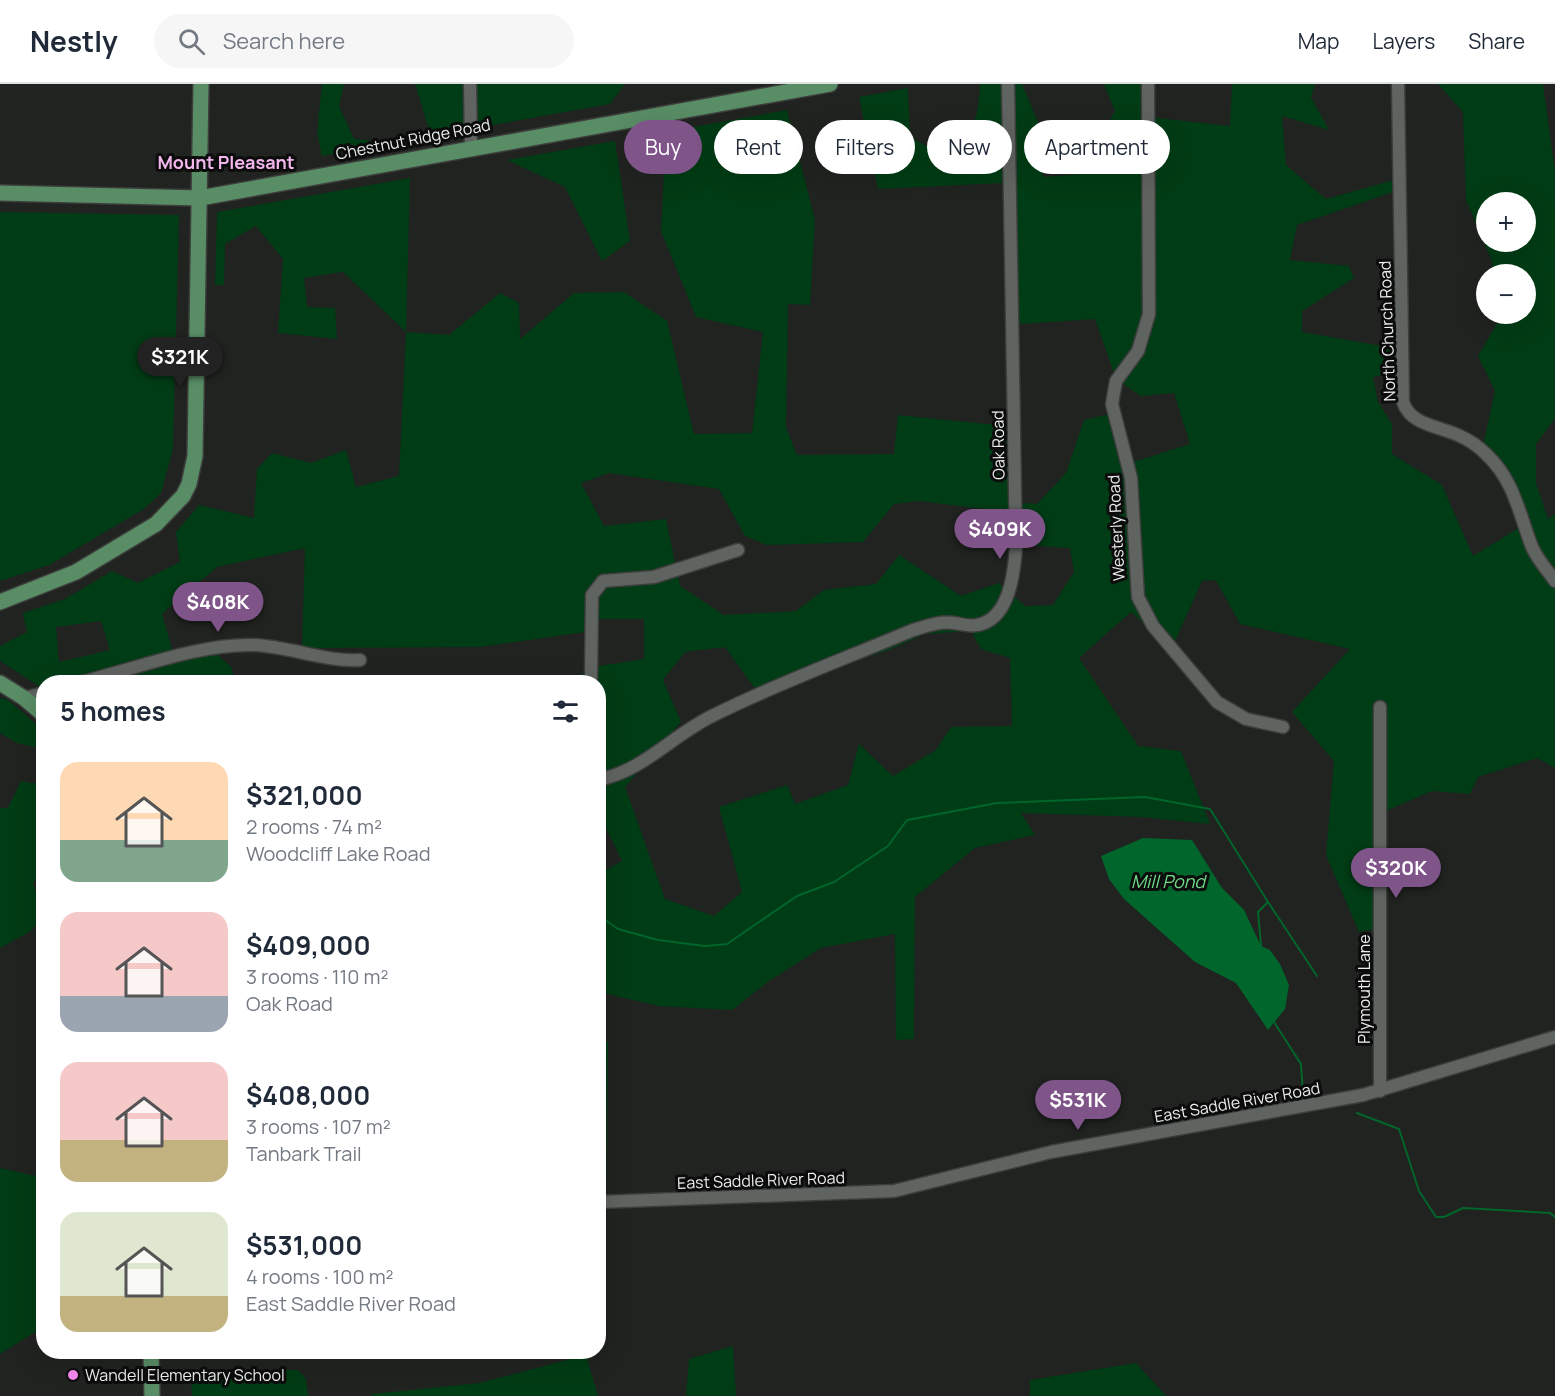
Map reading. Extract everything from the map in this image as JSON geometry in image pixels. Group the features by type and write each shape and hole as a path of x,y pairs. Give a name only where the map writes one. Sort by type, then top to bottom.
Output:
{"main road":[{"path":"0,602 76,572 156,524 174,508 189,484 195,456 201,84"},
{"name":"Chestnut Ridge Road","path":"0,193 200,198 784,88 830,84"},
{"path":"0,683 36,708"},
{"path":"151,1359 152,1396"}],"street":[{"path":"470,84 471,147"},
{"name":"Oak Road","path":"606,777 638,766 689,729 726,710 913,630 945,622 977,625 992,619 1001,607 1012,576 1016,548 1008,84"},
{"name":"Westerly Road","path":"1148,84 1149,314 1138,351 1116,381 1112,404 1131,478 1137,590 1149,621 1217,702 1246,719 1283,727"},
{"name":"North Church Road","path":"1398,84 1403,402 1406,410 1415,419 1461,436 1485,453 1497,465 1514,490 1533,549 1555,581"},
{"path":"591,675 592,595 598,584 609,579 664,575 738,550"},
{"path":"111,675 226,647 272,646 342,661 360,660"},
{"path":"24,698 36,695"},
{"name":"Plymouth Lane","path":"1380,707 1380,1091"},
{"name":"East Saddle River Road","path":"606,1202 894,1191 1051,1152 1380,1091 1555,1037"}],"shaded area":[{"path":"322,84 344,84 339,106 354,139 391,143 322,156 317,132"},
{"path":"415,84 625,84 610,104 431,136"},
{"path":"980,84 1022,84 1037,120 1024,120 1024,174 1043,174 1043,177 1085,174 1170,174 1170,120 1110,120 1115,111 1104,84 1146,84 1148,117 1230,126 1232,84 1315,84 1311,97 1329,130 1282,116 1286,165 1326,199 1394,180 1396,191 1297,225 1290,260 1349,266 1354,278 1302,311 1302,332 1399,349 1400,371 1373,377 1378,402 1392,424 1392,454 1442,485 1473,556 1522,526 1482,451 1495,391 1478,356 1497,324 1536,324 1536,264 1492,264 1488,252 1536,252 1536,192 1476,192 1476,223 1466,200 1463,112 1438,84 1543,84 1555,172 1555,418 1536,444 1536,483 1548,519 1555,514 1555,768 1537,758 1478,777 1470,794 1432,791 1374,816 1376,929 1359,932 1326,855 1334,761 1292,712 1350,649 1240,624 1216,580 1202,581 1172,648 1131,612 1079,658 1138,746 1181,751 1210,824 1141,817 1021,813 1035,835 975,848 915,897 914,1039 896,1040 895,934 821,948 769,981 732,1010 659,1006 606,994 606,870 622,861 606,828 606,675 582,675 586,668 644,659 644,619 587,619 586,632 479,647 302,648 305,548 217,567 162,614 174,656 211,649 232,668 233,675 36,675 36,684 0,661 0,646 27,632 23,613 65,599 112,571 138,583 180,562 176,532 199,505 254,518 257,469 272,453 311,463 346,450 356,487 399,476 406,332 449,335 500,293 519,303 520,339 574,293 624,292 667,321 694,434 752,433 763,332 696,317 661,231 664,174 702,174 702,125 714,123 714,174 803,173 815,220 810,305 788,304 786,427 797,455 894,454 898,415 1007,426 1008,502 1037,504 1066,473 1084,420 1111,414 1124,465 1190,444 1174,393 1141,396 1116,379 1095,319 1005,325 1004,183 878,189 875,174 915,174 915,140 927,146 927,174 1012,174 1012,120 974,120 978,110","holes":["609,473 719,489 745,536 767,545 863,542 894,504 919,501 1008,512 1009,544 1070,548 1074,572 1053,605 1025,606 999,583 961,596 899,555 876,584 824,590 796,611 724,615 680,586 666,519 604,526 581,483","101,621 110,650 59,662 56,627","971,631 981,649 1010,658 1012,726 951,727 936,750 893,776 859,744 848,785 795,804 787,785 719,807 742,892 714,916 665,899 625,787 681,722 663,680 685,652 725,647 758,693 889,650 925,634"]},
{"path":"908,88 909,120 864,120 859,97"},
{"path":"787,110 790,120 732,120"},
{"path":"615,141 630,241 602,261 565,187 507,160"},
{"path":"410,178 406,332 343,272 304,278 307,307 335,308 337,339 278,333 283,259 256,226 225,244 224,285 215,285 217,212"},
{"path":"0,212 179,215 173,449 161,493 144,509 49,565 0,581"},
{"path":"0,698 8,700 36,724 36,747 17,743 0,733"},
{"path":"21,781 36,784 36,879 33,883 36,894 36,924 31,931 0,948 0,808 8,808"},
{"path":"606,1042 608,1042 606,1192"},
{"path":"0,1168 36,1176 36,1331 0,1354"},
{"path":"733,1346 736,1396 686,1396 689,1359"},
{"path":"571,1359 587,1359 598,1396 372,1396 372,1394 479,1383"},
{"path":"1136,1363 1166,1396 1030,1396 1030,1380"},
{"path":"298,1370 306,1379 308,1396 192,1396 191,1379"}],"water":[{"name":"Mill Pond","path":"1143,838 1192,840 1222,888 1244,910 1261,946 1270,950 1280,964 1289,985 1285,1009 1268,1030 1236,983 1195,962 1124,899 1109,879 1101,856"}],"waterway":[{"path":"606,921 618,929 658,940 705,946 727,944 797,896 834,882 888,846 907,820 997,803 1145,797 1210,809 1268,902 1258,912 1261,946"},
{"path":"1268,902 1317,976"},
{"path":"1274,1022 1301,1064 1303,1095"},
{"path":"1357,1113 1399,1129 1419,1191 1436,1217 1444,1217 1463,1208 1550,1213 1555,1217"}],"place":[{"name":"Wandell Elementary School","path":"73,1375"}],"district":[{"name":"Mount Pleasant","path":"226,163"}]}
